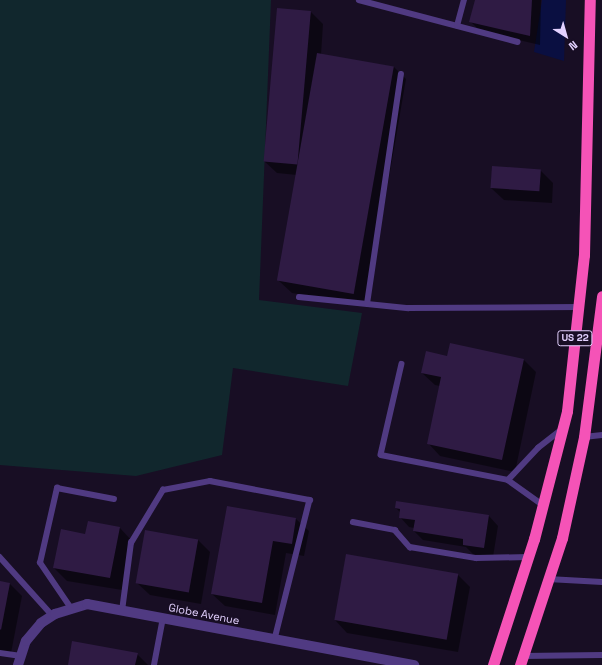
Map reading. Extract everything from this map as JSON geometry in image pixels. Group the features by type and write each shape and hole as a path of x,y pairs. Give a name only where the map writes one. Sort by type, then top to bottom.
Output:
{"highway":[{"name":"US 22","path":"493,665 529,557 567,410 584,255 590,0"},
{"name":"US 22","path":"522,660 562,538 584,437 602,296"}],"street":[{"name":"Globe Avenue","path":"20,660 30,636 53,616 70,607 87,604 414,665"}],"lane":[{"path":"359,0 518,42"},
{"path":"457,26 464,0"},
{"path":"367,304 401,75"},
{"path":"299,296 408,308 472,309 579,307"},
{"path":"402,364 380,455 508,480 543,506"},
{"path":"508,480 538,448 562,430"},
{"path":"584,437 602,435"},
{"path":"122,611 131,543 163,490 210,480 310,500 275,639"},
{"path":"70,607 40,563 57,488 114,499"},
{"path":"353,522 395,530 410,547 476,558 529,557"},
{"path":"0,557 53,616"},
{"path":"548,579 602,582"},
{"path":"154,665 163,618"},
{"path":"0,653 20,660"},
{"path":"522,660 602,655"}],"shaded area":[{"path":"0,0 271,0 259,300 362,313 348,386 233,368 222,455 136,476 0,465"},
{"path":"542,0 566,0 564,61 534,52"}],"building":[{"path":"475,0 532,0 530,36 469,22"},
{"path":"277,8 311,11 297,164 264,161"},
{"path":"317,53 394,67 354,294 277,280"},
{"path":"492,166 541,169 539,191 490,188"},
{"path":"450,343 524,359 502,460 427,444 441,377 421,373 426,351 447,356"},
{"path":"396,501 489,515 484,548 463,545 463,539 413,531 415,520 399,518 400,509 395,508"},
{"path":"227,506 296,518 292,544 273,541 262,603 211,594"},
{"path":"88,521 120,527 110,578 53,568 61,529 85,534"},
{"path":"145,530 198,539 189,593 136,583"},
{"path":"346,554 458,574 447,640 334,620"},
{"path":"0,581 10,583 1,630 0,629"},
{"path":"72,641 138,653 135,665 68,665"}]}
